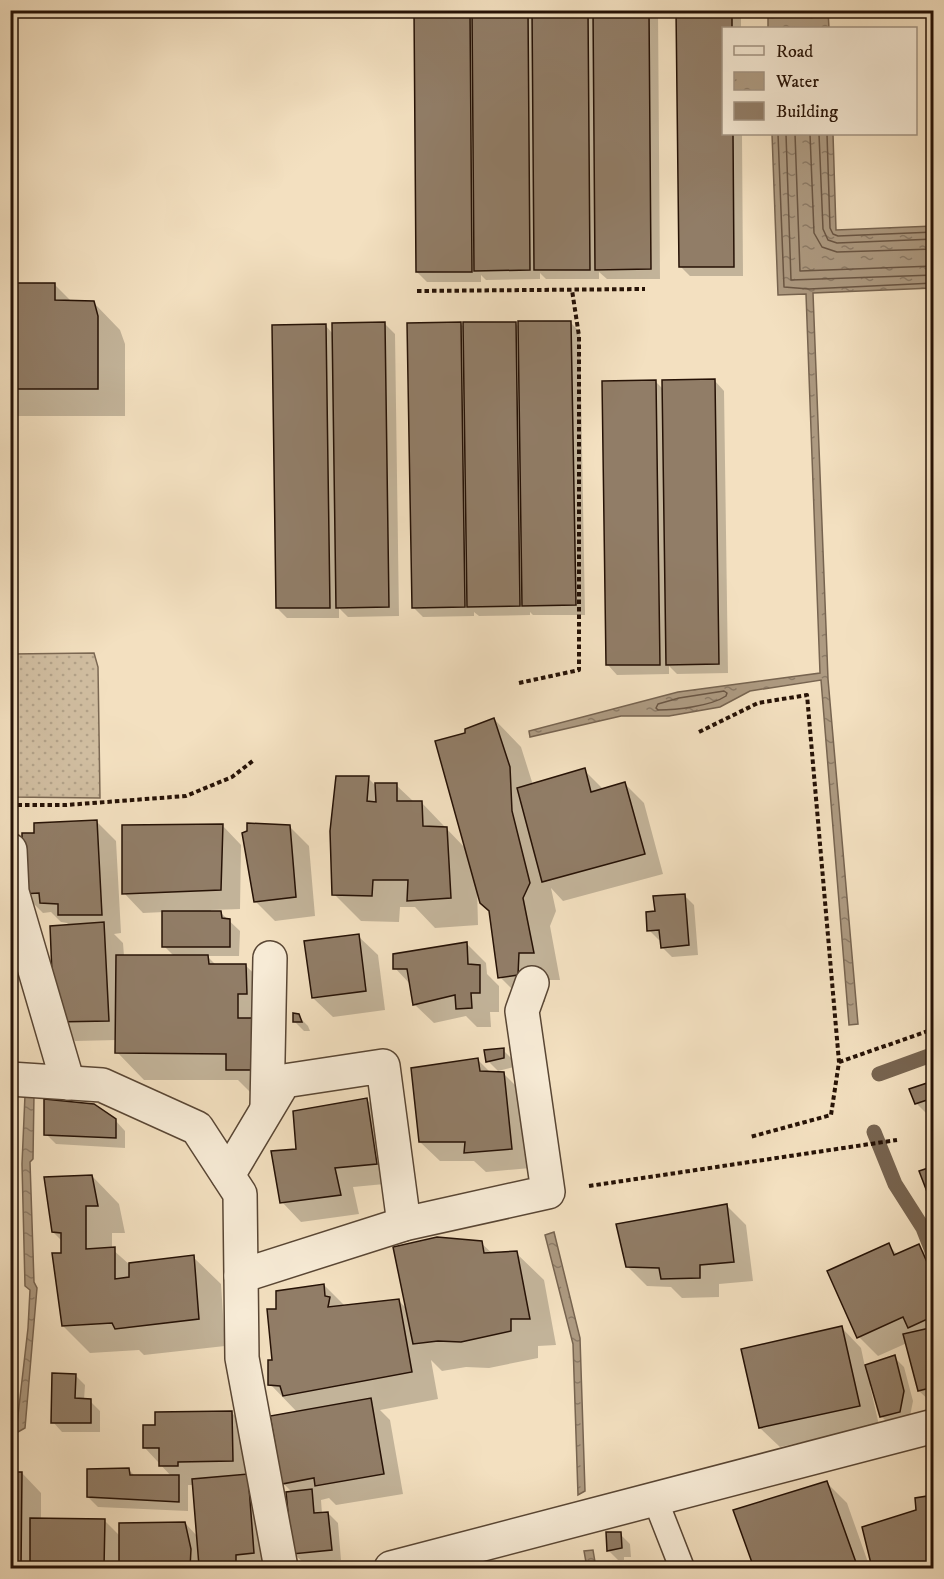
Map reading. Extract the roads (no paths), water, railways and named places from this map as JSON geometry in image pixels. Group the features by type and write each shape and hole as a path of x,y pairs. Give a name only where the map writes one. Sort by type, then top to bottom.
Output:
{"street":[{"path":"10,850 12,892 68,1083"},
{"path":"267,1108 270,958"},
{"path":"241,1276 404,1224 548,1192 522,1011 532,982"},
{"path":"228,1175 284,1081 383,1066 404,1224"},
{"path":"10,1079 102,1085 197,1128 240,1194 242,1358 281,1569"},
{"path":"391,1569 933,1426"}],"lane":[{"path":"655,1499 682,1569"}],"water":[{"path":"768,11 828,11 829,27 768,27"},
{"path":"772,135 833,135 836,230 933,226 933,288 813,293 828,679 858,1024 849,1025 821,680 750,691 720,707 669,716 621,716 530,737 529,731 678,692 820,673 806,294 778,295"},
{"path":"34,1094 33,1159 30,1162 34,1282 37,1288 25,1428 11,1436 10,1427 17,1424 28,1328 30,1290 25,1286 22,1164 25,1095"},
{"path":"554,1232 580,1338 585,1491 578,1495 573,1344 545,1235"},
{"path":"593,1550 596,1568 587,1568 584,1551"}],"waterway":[{"path":"879,1074 934,1054"},
{"path":"874,1132 895,1184 923,1228 934,1256"}]}
